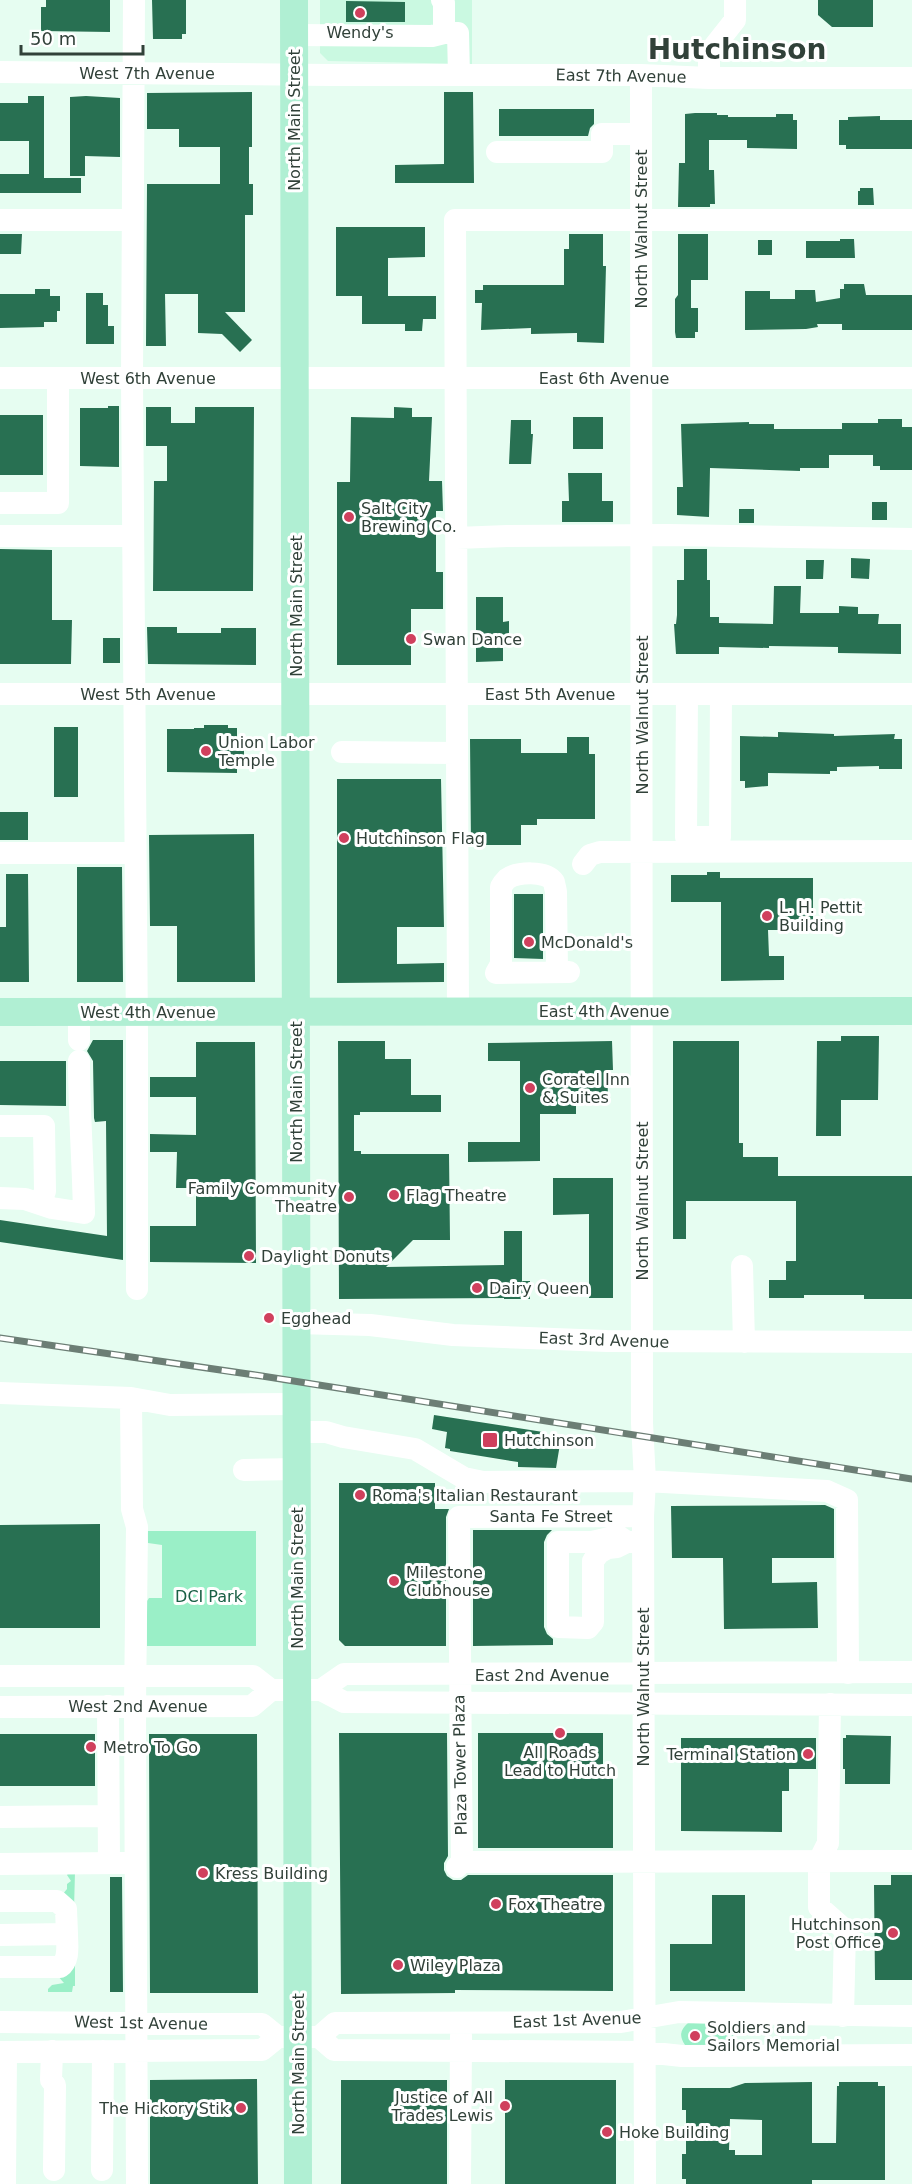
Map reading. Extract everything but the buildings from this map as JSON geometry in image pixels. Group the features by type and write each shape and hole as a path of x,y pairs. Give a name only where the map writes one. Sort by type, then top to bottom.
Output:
{"main road":[{"name":"North Main Street","path":"294,0 298,2184"},
{"name":"East 4th Avenue","path":"296,1012 912,1011"},
{"name":"West 4th Avenue","path":"0,1012 296,1012"}],"street":[{"path":"134,0 132,379 137,1289"},
{"path":"442,0 444,3 444,33"},
{"path":"709,78 709,53 735,20 735,0"},
{"path":"294,35 432,36 458,33 459,75"},
{"name":"West 7th Avenue","path":"0,72 294,75"},
{"name":"East 7th Avenue","path":"294,75 912,78"},
{"name":"North Walnut Street","path":"641,75 642,1423 645,1481 643,1516 635,1542 644,1674 645,2184"},
{"path":"497,152 602,152 602,134 641,134"},
{"path":"0,220 133,220"},
{"path":"458,1012 455,220 912,220"},
{"name":"West 6th Avenue","path":"0,378 296,379"},
{"path":"0,503 58,503 58,378"},
{"name":"East 6th Avenue","path":"296,379 912,378"},
{"path":"0,536 133,536"},
{"path":"457,538 642,536 912,539"},
{"name":"West 5th Avenue","path":"0,694 296,694"},
{"name":"East 5th Avenue","path":"296,694 912,694"},
{"path":"687,694 686,837 720,837 721,694"},
{"path":"342,752 457,753"},
{"path":"584,864 590,855 600,852 912,851"},
{"path":"0,853 135,853"},
{"path":"532,874 546,875 554,882 563,972 496,973 501,964 501,887 506,880 515,875 532,874"},
{"path":"0,1198 25,1199 84,1213 82,1138 79,1120 79,1012"},
{"path":"0,1126 44,1126 45,1191 40,1204"},
{"path":"742,1266 744,1342"},
{"name":"East 3rd Avenue","path":"297,1323 370,1325 453,1335 642,1342 912,1342"},
{"path":"0,1393 131,1398 170,1405 297,1418 326,1432 343,1437 415,1449 464,1478 483,1482 645,1481 827,1491 847,1500 848,1673"},
{"path":"131,1398 132,1509 137,1527 135,1707 137,2184"},
{"path":"244,1470 297,1469"},
{"name":"Santa Fe Street","path":"459,1517 643,1516"},
{"name":"Plaza Tower Plaza","path":"459,1517 459,1865 644,1863"},
{"path":"618,1536 635,1542 599,1553 593,1561 593,1623 588,1628 558,1627 558,1542 592,1542 618,1536"},
{"name":"East 2nd Avenue","path":"296,1690 344,1674 912,1672"},
{"name":"West 2nd Avenue","path":"0,1676 253,1676 296,1690"},
{"name":"West 2nd Avenue","path":"0,1707 252,1706 296,1690"},
{"name":"East 2nd Avenue","path":"296,1690 344,1702 912,1705"},
{"path":"830,1704 828,1843 819,1861 819,1907 845,1930 843,2016"},
{"path":"108,1706 109,1863"},
{"path":"0,1817 102,1816"},
{"path":"644,1863 912,1861"},
{"path":"0,1864 137,1863"},
{"path":"0,1901 57,1901 66,1908 67,1934 66,1960 60,1967 0,1967"},
{"path":"0,1935 67,1934"},
{"name":"East 1st Avenue","path":"298,2037 335,2023 621,2022 679,2012 912,2016"},
{"name":"West 1st Avenue","path":"0,2022 262,2024 298,2037"},
{"path":"460,2184 461,2022"},
{"name":"West 1st Avenue","path":"3,2052 262,2050 298,2037"},
{"name":"East 1st Avenue","path":"298,2037 334,2050 645,2052 682,2056 912,2055"},
{"path":"52,2051 51,2080 55,2085 54,2170"},
{"path":"102,2170 103,2051"},
{"path":"3,2052 5,2184"}],"shaded area":[{"path":"320,0 472,0 472,64 328,61 320,53"}],"green space":[{"name":"DCI Park","path":"147,1531 256,1531 256,1646 147,1646 147,1601 149,1598 162,1598 162,1545 148,1543"},
{"path":"69,1872 75,1872 74,1909 62,1895 71,1881 67,1875"},
{"path":"75,1959 75,1986 72,1992 48,1992 52,1985 64,1983 57,1975"},
{"path":"688,2023 726,2024 733,2030 734,2040 726,2047 685,2045 681,2033"}],"railway":[{"path":"0,1338 262,1376 912,1479"}],"place":[{"name":"Wendy's","path":"360,13"},
{"name":"Salt City Brewing Co.","path":"349,517"},
{"name":"Swan Dance","path":"411,639"},
{"name":"Union Labor Temple","path":"206,751"},
{"name":"Hutchinson Flag","path":"344,838"},
{"name":"L. H. Pettit Building","path":"767,916"},
{"name":"McDonald's","path":"529,942"},
{"name":"Coratel Inn & Suites","path":"530,1088"},
{"name":"Flag Theatre","path":"394,1195"},
{"name":"Family Community Theatre","path":"349,1197"},
{"name":"Daylight Donuts","path":"249,1256"},
{"name":"Dairy Queen","path":"477,1288"},
{"name":"Egghead","path":"269,1318"},
{"name":"Hutchinson","path":"490,1440"},
{"name":"Roma's Italian Restaurant","path":"360,1495"},
{"name":"Milestone Clubhouse","path":"394,1581"},
{"name":"All Roads Lead to Hutch","path":"560,1733"},
{"name":"Metro To Go","path":"91,1747"},
{"name":"Terminal Station","path":"808,1754"},
{"name":"Kress Building","path":"203,1873"},
{"name":"Fox Theatre","path":"496,1904"},
{"name":"Hutchinson Post Office","path":"893,1933"},
{"name":"Wiley Plaza","path":"398,1965"},
{"name":"Soldiers and Sailors Memorial","path":"695,2036"},
{"name":"Justice of All Trades Lewis","path":"505,2106"},
{"name":"The Hickory Stik","path":"241,2108"},
{"name":"Hoke Building","path":"607,2132"}],"district":[{"name":"Hutchinson","path":"737,49"}]}
